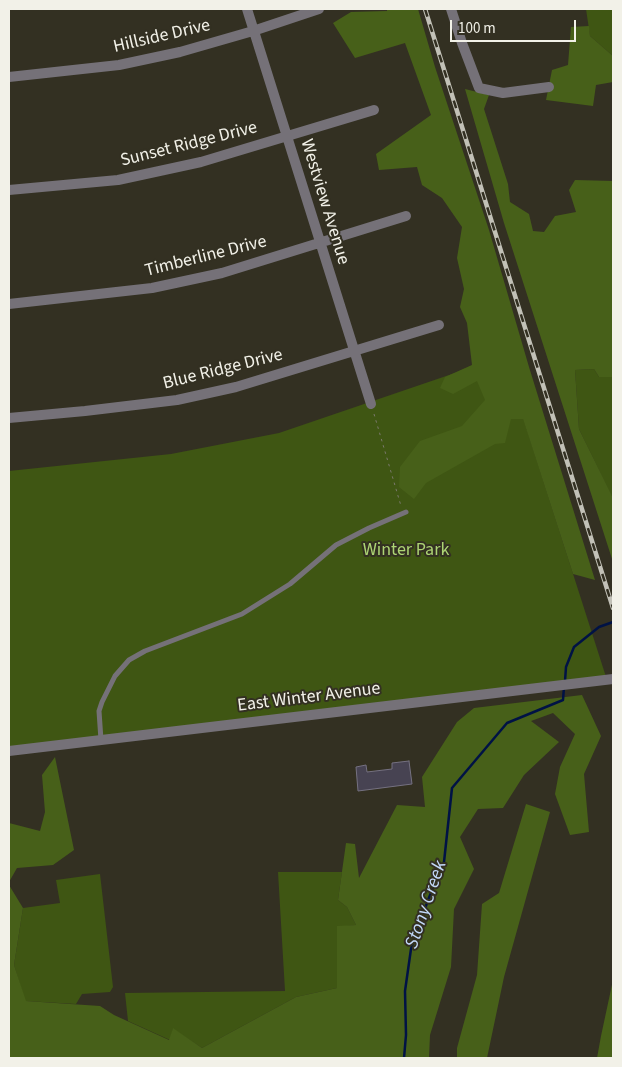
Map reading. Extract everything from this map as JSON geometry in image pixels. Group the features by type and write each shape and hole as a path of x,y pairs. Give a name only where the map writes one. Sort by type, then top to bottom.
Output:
{"street":[{"name":"Westview Avenue","path":"247,9 371,404"},
{"name":"Hillside Drive","path":"9,77 119,65 180,52 253,31 319,9"},
{"path":"451,9 479,88 503,94 549,87"},
{"name":"Sunset Ridge Drive","path":"9,190 118,180 201,162 374,110"},
{"name":"Timberline Drive","path":"9,304 152,288 222,273 406,216"},
{"name":"Blue Ridge Drive","path":"9,418 178,400 236,387 354,352 439,324"},
{"name":"East Winter Avenue","path":"9,751 613,679"}],"lane":[{"path":"101,740 99,711 102,702 115,676 129,660 145,651 242,614 290,584 336,545 368,528 406,512"}],"path":[{"path":"371,404 402,508 406,512"}],"green space":[{"path":"387,9 418,9 435,67 489,230 595,580 573,574 523,419 511,419 505,443 495,444 426,483 414,499 399,487 400,467 420,441 462,426 485,400 477,381 453,394 440,388 445,377 472,365 467,323 460,307 464,289 457,258 462,227 442,198 422,185 417,167 379,170 376,154 431,115 405,43 355,58 333,23 351,12 387,11"},
{"path":"586,9 613,9 613,56 590,36"},
{"path":"589,26 590,36 613,56 613,82 596,85 593,106 546,100 552,70 568,65 571,27"},
{"path":"465,89 489,95 484,109 508,184 510,202 529,214 533,231 544,232 555,216 576,212 569,190 575,180 613,181 613,377 599,377 594,369 575,370 579,429 613,496 613,562 504,223"},
{"name":"Winter Park","path":"502,352 607,680 9,751 9,471 171,454 279,433 455,373"},
{"path":"594,369 599,377 613,377 612,497 579,429 575,370"},
{"path":"582,695 601,736 584,774 589,832 570,835 555,794 560,767 575,734 553,713 531,721 559,742 524,775 503,808 478,809 460,837 474,869 454,909 451,967 430,1035 429,1058 9,1058 9,885 23,908 14,965 26,1001 100,1006 114,1015 169,1040 173,1028 202,1048 296,997 337,988 337,926 356,925 347,907 338,900 346,843 355,844 359,878 397,805 425,807 422,777 457,722 474,708"},
{"path":"55,757 74,850 53,865 17,868 9,882 9,823 40,831 45,812 42,775"},
{"path":"526,804 550,812 504,977 487,1058 457,1058 457,1048 477,975 482,904 499,893"},
{"path":"278,872 342,872 338,900 347,907 356,925 337,927 337,988 296,997 202,1048 173,1029 170,1040 128,1021 125,993 285,991"},
{"path":"100,874 113,987 110,992 82,994 76,1004 25,1001 14,965 23,908 60,903 56,880"},
{"path":"613,980 613,1058 597,1058 601,1036"}],"building":[{"path":"409,761 412,784 358,791 356,767 366,765 367,772 392,769 392,763"}],"waterway":[{"name":"Stony Creek","path":"565,681 566,667 574,647 599,627 613,622"},
{"name":"Stony Creek","path":"404,1058 406,1035 405,991 411,949 444,862 452,788 507,723 563,700 564,687"}],"railway":[{"path":"425,9 613,608"}]}
